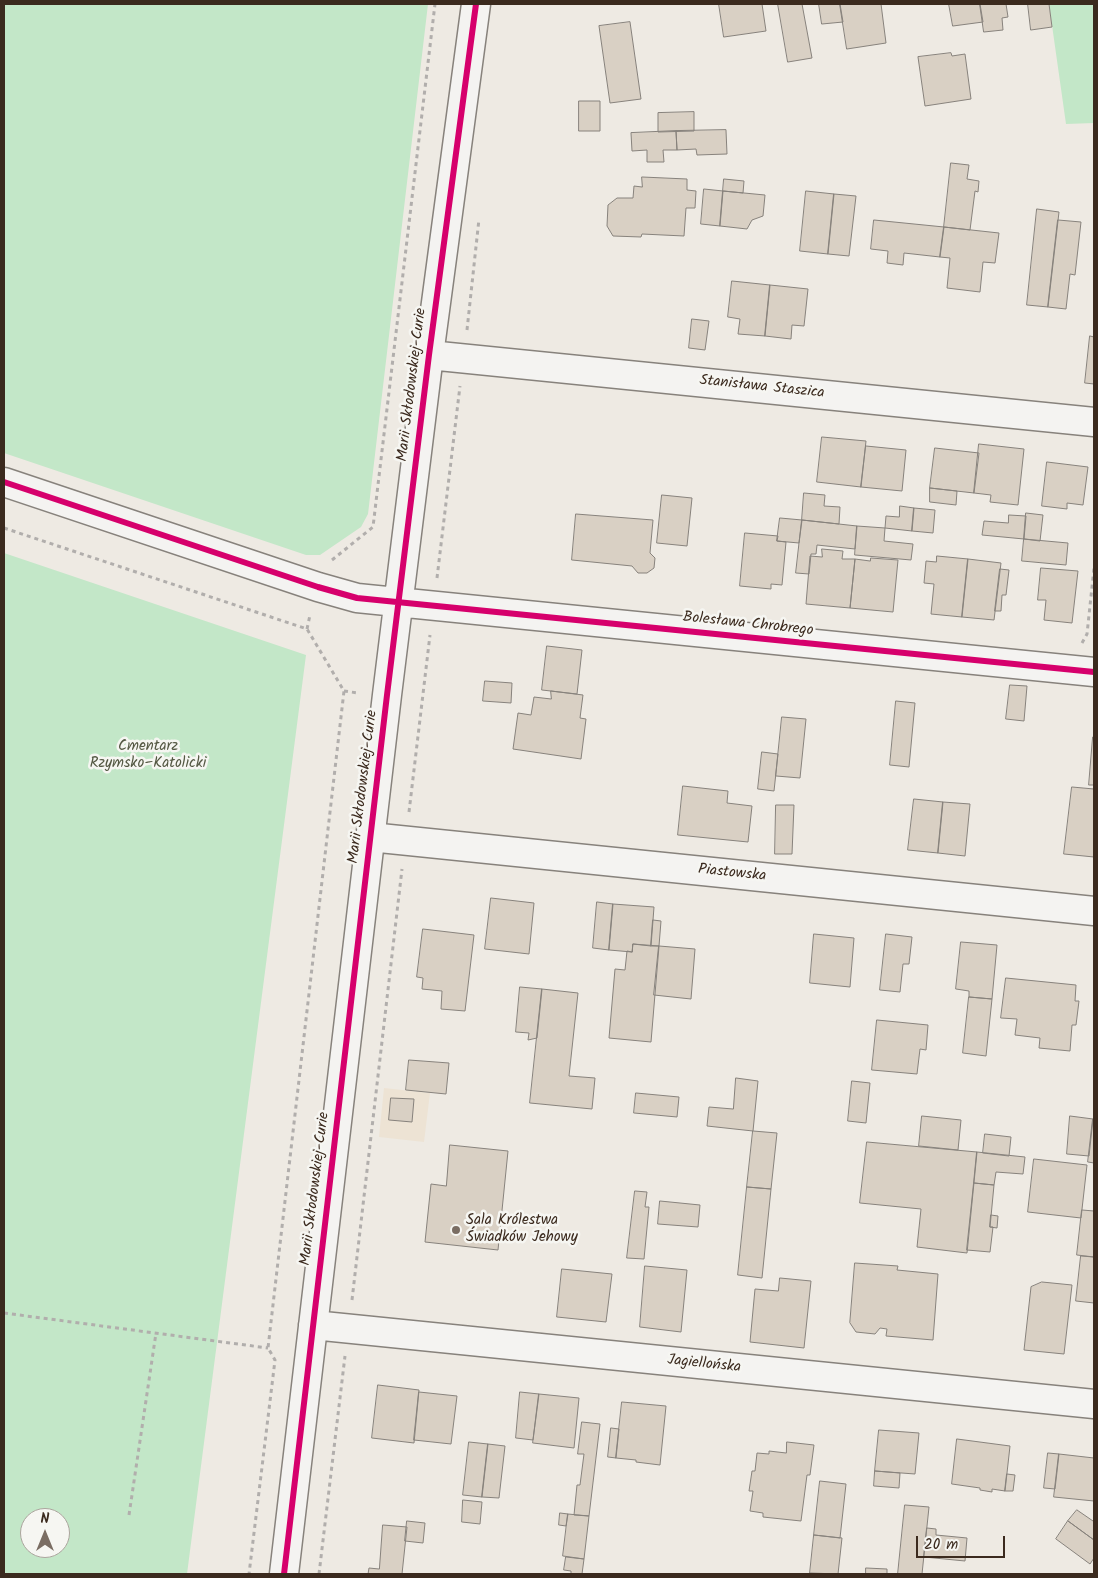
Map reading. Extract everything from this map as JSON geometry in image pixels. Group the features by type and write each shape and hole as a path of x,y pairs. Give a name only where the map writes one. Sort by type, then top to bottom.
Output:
{"street":[{"name":"Marii Skłodowskiej-Curie","path":"284,1574 370,837 429,355 476,4"},
{"name":"Stanisława Staszica","path":"429,355 1094,422"},
{"name":"Bolesława Chrobrego","path":"4,482 318,587 357,598 1094,672"},
{"name":"Piastowska","path":"370,837 1094,911"},
{"name":"Jagiellońska","path":"313,1325 1094,1404"}],"path":[{"path":"331,561 373,527 435,4"},
{"path":"466,335 479,218"},
{"path":"409,815 461,378"},
{"path":"4,528 307,629 344,691 268,1348 275,1360 250,1574"},
{"path":"1076,647 1087,634 1094,568"},
{"path":"351,1308 402,868"},
{"path":"4,1314 268,1348"},
{"path":"129,1515 156,1333"},
{"path":"319,1574 346,1347"}],"shaded area":[{"path":"384,1088 430,1093 424,1142 379,1137"}],"green space":[{"path":"4,4 428,4 368,514 361,527 320,555 306,555 4,453"},
{"path":"1049,4 1094,4 1094,123 1066,124"},
{"name":"Cmentarz Rzymsko–Katolicki","path":"4,553 306,655 187,1574 4,1574"}],"building":[{"path":"719,4 762,4 766,31 724,37"},
{"path":"778,4 802,4 812,58 788,62"},
{"path":"819,4 840,4 843,22 822,24"},
{"path":"840,4 881,4 886,43 847,49"},
{"path":"949,4 980,4 983,22 953,26"},
{"path":"980,4 1006,4 1008,17 1002,18 1003,30 984,32"},
{"path":"1028,4 1049,4 1052,27 1031,30"},
{"path":"630,22 641,99 610,103 599,26"},
{"path":"951,53 952,56 965,54 971,99 925,106 918,57"},
{"path":"579,101 600,101 600,131 579,131"},
{"path":"694,112 694,131 658,132 658,113"},
{"path":"726,130 727,154 697,155 696,149 677,150 676,131"},
{"path":"676,131 677,150 663,150 664,162 647,162 647,150 632,151 631,133"},
{"path":"951,163 969,165 967,179 979,181 978,192 975,191 970,230 944,227"},
{"path":"642,177 687,179 687,190 696,191 695,208 686,208 684,236 642,234 641,237 613,236 607,226 608,205 617,198 633,198 634,186 642,187"},
{"path":"724,179 744,181 743,193 723,191"},
{"path":"704,189 723,191 720,226 701,224"},
{"path":"723,191 765,195 763,216 752,220 747,229 720,226"},
{"path":"806,191 834,194 828,254 800,251"},
{"path":"834,194 856,196 849,256 828,254"},
{"path":"1037,209 1059,212 1048,307 1027,305"},
{"path":"874,220 944,227 940,257 904,253 903,265 887,263 888,251 871,249"},
{"path":"1058,220 1081,222 1075,275 1070,274 1066,309 1048,307"},
{"path":"944,227 999,233 995,263 983,262 980,292 947,288 950,258 940,257"},
{"path":"732,281 770,285 765,336 738,334 740,319 728,317"},
{"path":"770,285 808,289 804,326 792,325 791,339 765,336"},
{"path":"692,319 709,321 705,350 689,348"},
{"path":"1090,336 1094,337 1094,384 1085,383"},
{"path":"822,437 866,441 861,487 817,482"},
{"path":"979,444 1024,449 1018,505 990,502 991,495 974,493"},
{"path":"866,446 906,450 902,491 861,487"},
{"path":"935,448 979,453 974,493 930,488"},
{"path":"1047,462 1088,467 1083,505 1067,503 1067,509 1042,506"},
{"path":"930,488 957,491 956,505 930,502"},
{"path":"804,493 825,495 824,506 840,507 839,524 802,520"},
{"path":"662,495 692,498 687,546 657,543"},
{"path":"900,506 914,508 912,531 885,528 886,516 899,517"},
{"path":"914,508 935,510 933,533 912,531"},
{"path":"1026,513 1043,515 1040,541 1024,539"},
{"path":"576,514 653,520 650,553 655,558 654,568 647,573 638,573 632,566 572,560"},
{"path":"1009,515 1026,516 1024,539 982,535 984,521 1008,523"},
{"path":"780,518 802,520 799,543 777,541"},
{"path":"802,520 857,526 855,549 817,545 816,554 811,554 809,574 796,573"},
{"path":"857,526 885,528 884,541 913,544 911,560 855,555"},
{"path":"745,533 778,536 777,541 786,542 782,585 771,584 771,589 740,586"},
{"path":"1024,539 1068,543 1066,565 1022,561"},
{"path":"822,549 843,551 842,559 855,559 850,608 806,604 810,556 822,557"},
{"path":"937,556 968,559 962,617 931,614 934,584 924,583 926,561 936,562"},
{"path":"871,558 898,560 893,612 850,608 855,559 870,561"},
{"path":"968,559 1001,563 994,620 962,617"},
{"path":"1041,568 1078,571 1072,623 1044,620 1046,600 1038,600"},
{"path":"1000,569 1009,570 1006,595 1002,595 1001,611 995,611"},
{"path":"547,646 582,650 577,694 542,690"},
{"path":"485,681 512,683 511,703 483,701"},
{"path":"1010,685 1027,686 1024,721 1006,719"},
{"path":"551,691 583,695 580,718 586,719 581,759 513,749 518,713 531,715 534,697 551,699"},
{"path":"896,701 915,703 909,767 890,765"},
{"path":"782,717 806,719 800,778 776,776"},
{"path":"1093,737 1094,785 1089,785"},
{"path":"762,752 778,754 774,791 758,789"},
{"path":"683,786 728,791 727,803 752,806 748,842 678,835"},
{"path":"1072,787 1094,789 1094,857 1064,854"},
{"path":"914,799 943,802 938,853 908,850"},
{"path":"943,802 970,804 965,856 938,853"},
{"path":"776,805 794,805 792,854 775,854"},
{"path":"491,898 534,903 529,954 485,949"},
{"path":"597,902 613,904 609,950 593,948"},
{"path":"613,904 654,907 651,946 633,944 632,952 609,950"},
{"path":"653,920 661,921 659,946 651,946"},
{"path":"423,929 474,935 465,1011 441,1009 442,991 422,989 423,978 417,977"},
{"path":"814,934 854,938 850,987 810,983"},
{"path":"886,934 912,937 909,964 903,964 900,992 880,990"},
{"path":"961,942 997,945 992,999 969,997 969,991 956,989"},
{"path":"633,944 659,946 651,1042 609,1038 615,969 625,970 627,951 632,952"},
{"path":"659,946 695,949 691,999 654,995"},
{"path":"1006,978 1076,985 1075,1001 1079,1001 1076,1025 1072,1025 1070,1051 1039,1048 1040,1038 1015,1035 1017,1019 1001,1018"},
{"path":"520,987 542,989 537,1038 528,1040 529,1033 516,1032"},
{"path":"542,989 578,993 569,1076 595,1078 592,1109 530,1103"},
{"path":"969,997 992,999 986,1056 963,1053"},
{"path":"877,1020 928,1025 926,1050 920,1049 917,1074 872,1070"},
{"path":"409,1060 449,1063 446,1094 406,1090"},
{"path":"736,1078 758,1081 753,1131 707,1126 709,1107 733,1109"},
{"path":"852,1081 870,1083 866,1123 848,1121"},
{"path":"636,1093 679,1097 677,1117 634,1113"},
{"path":"391,1098 414,1099 412,1122 389,1120"},
{"path":"922,1116 961,1120 958,1150 919,1146"},
{"path":"1070,1116 1093,1119 1089,1156 1067,1154"},
{"path":"1094,1119 1094,1163 1088,1162"},
{"path":"753,1131 777,1133 771,1189 747,1187"},
{"path":"985,1134 1011,1137 1009,1156 983,1153"},
{"path":"867,1142 977,1152 967,1253 917,1247 921,1209 860,1203"},
{"path":"450,1145 508,1151 498,1250 425,1242 431,1184 446,1186"},
{"path":"977,1152 1025,1157 1023,1174 996,1172 994,1185 974,1183"},
{"path":"1034,1159 1087,1165 1081,1218 1028,1212"},
{"path":"974,1183 994,1185 990,1227 993,1227 990,1252 967,1250"},
{"path":"747,1187 771,1189 762,1278 738,1275"},
{"path":"635,1191 647,1192 645,1207 649,1207 644,1259 627,1258"},
{"path":"660,1201 700,1205 698,1227 658,1224"},
{"path":"1082,1210 1094,1211 1094,1257 1077,1255"},
{"path":"991,1215 998,1216 997,1228 990,1227"},
{"path":"1081,1256 1094,1257 1094,1303 1076,1301"},
{"path":"855,1263 898,1266 897,1270 938,1274 933,1340 886,1336 887,1329 880,1328 875,1334 856,1332 850,1323"},
{"path":"645,1266 687,1270 681,1332 640,1327"},
{"path":"562,1269 612,1274 606,1322 557,1317"},
{"path":"780,1278 811,1281 804,1348 750,1342 755,1289 778,1291"},
{"path":"1042,1282 1072,1285 1064,1354 1024,1350 1031,1287"},
{"path":"378,1385 419,1390 414,1443 372,1438"},
{"path":"419,1392 457,1396 451,1444 414,1440"},
{"path":"520,1392 539,1394 533,1440 516,1438"},
{"path":"539,1394 579,1398 574,1448 533,1443"},
{"path":"622,1402 666,1406 660,1465 616,1458"},
{"path":"582,1422 600,1424 589,1516 574,1515 577,1485 580,1485 584,1454 578,1454"},
{"path":"611,1428 619,1429 616,1458 608,1457"},
{"path":"879,1430 919,1433 915,1474 875,1471"},
{"path":"957,1439 1010,1446 1005,1491 992,1489 992,1492 980,1490 980,1488 952,1484"},
{"path":"469,1442 488,1444 482,1497 463,1495"},
{"path":"787,1442 814,1445 810,1475 807,1475 801,1521 763,1517 763,1513 750,1511 753,1491 749,1491 752,1471 755,1471 757,1453 769,1454 769,1451 786,1453"},
{"path":"488,1444 505,1446 499,1498 482,1497"},
{"path":"1048,1453 1059,1454 1055,1489 1044,1488"},
{"path":"1059,1454 1094,1458 1094,1501 1054,1497"},
{"path":"875,1471 900,1473 899,1488 874,1486"},
{"path":"1007,1474 1015,1475 1013,1491 1005,1491"},
{"path":"820,1481 846,1484 840,1538 814,1535"},
{"path":"463,1500 482,1502 480,1524 462,1522"},
{"path":"905,1505 929,1507 922,1574 898,1574"},
{"path":"1077,1510 1093,1521 1094,1519 1094,1540 1068,1521"},
{"path":"560,1513 568,1514 566,1526 559,1525"},
{"path":"568,1514 589,1516 584,1559 563,1556"},
{"path":"407,1521 425,1523 423,1543 405,1541"},
{"path":"1068,1521 1094,1540 1094,1558 1090,1564 1056,1539"},
{"path":"383,1525 407,1527 402,1574 368,1574 369,1568 379,1569"},
{"path":"927,1528 936,1529 936,1535 967,1538 965,1561 924,1557"},
{"path":"814,1535 842,1538 838,1574 810,1573"},
{"path":"566,1557 584,1559 582,1574 571,1574 571,1571 564,1570"},
{"path":"866,1568 887,1569 887,1574 866,1574"}],"cycle path":[{"path":"284,1574 387,695 429,355 476,4"},
{"path":"4,482 318,587 357,598 1094,672"}],"place":[{"name":"Sala Królestwa Świadków Jehowy","path":"456,1230"}]}
